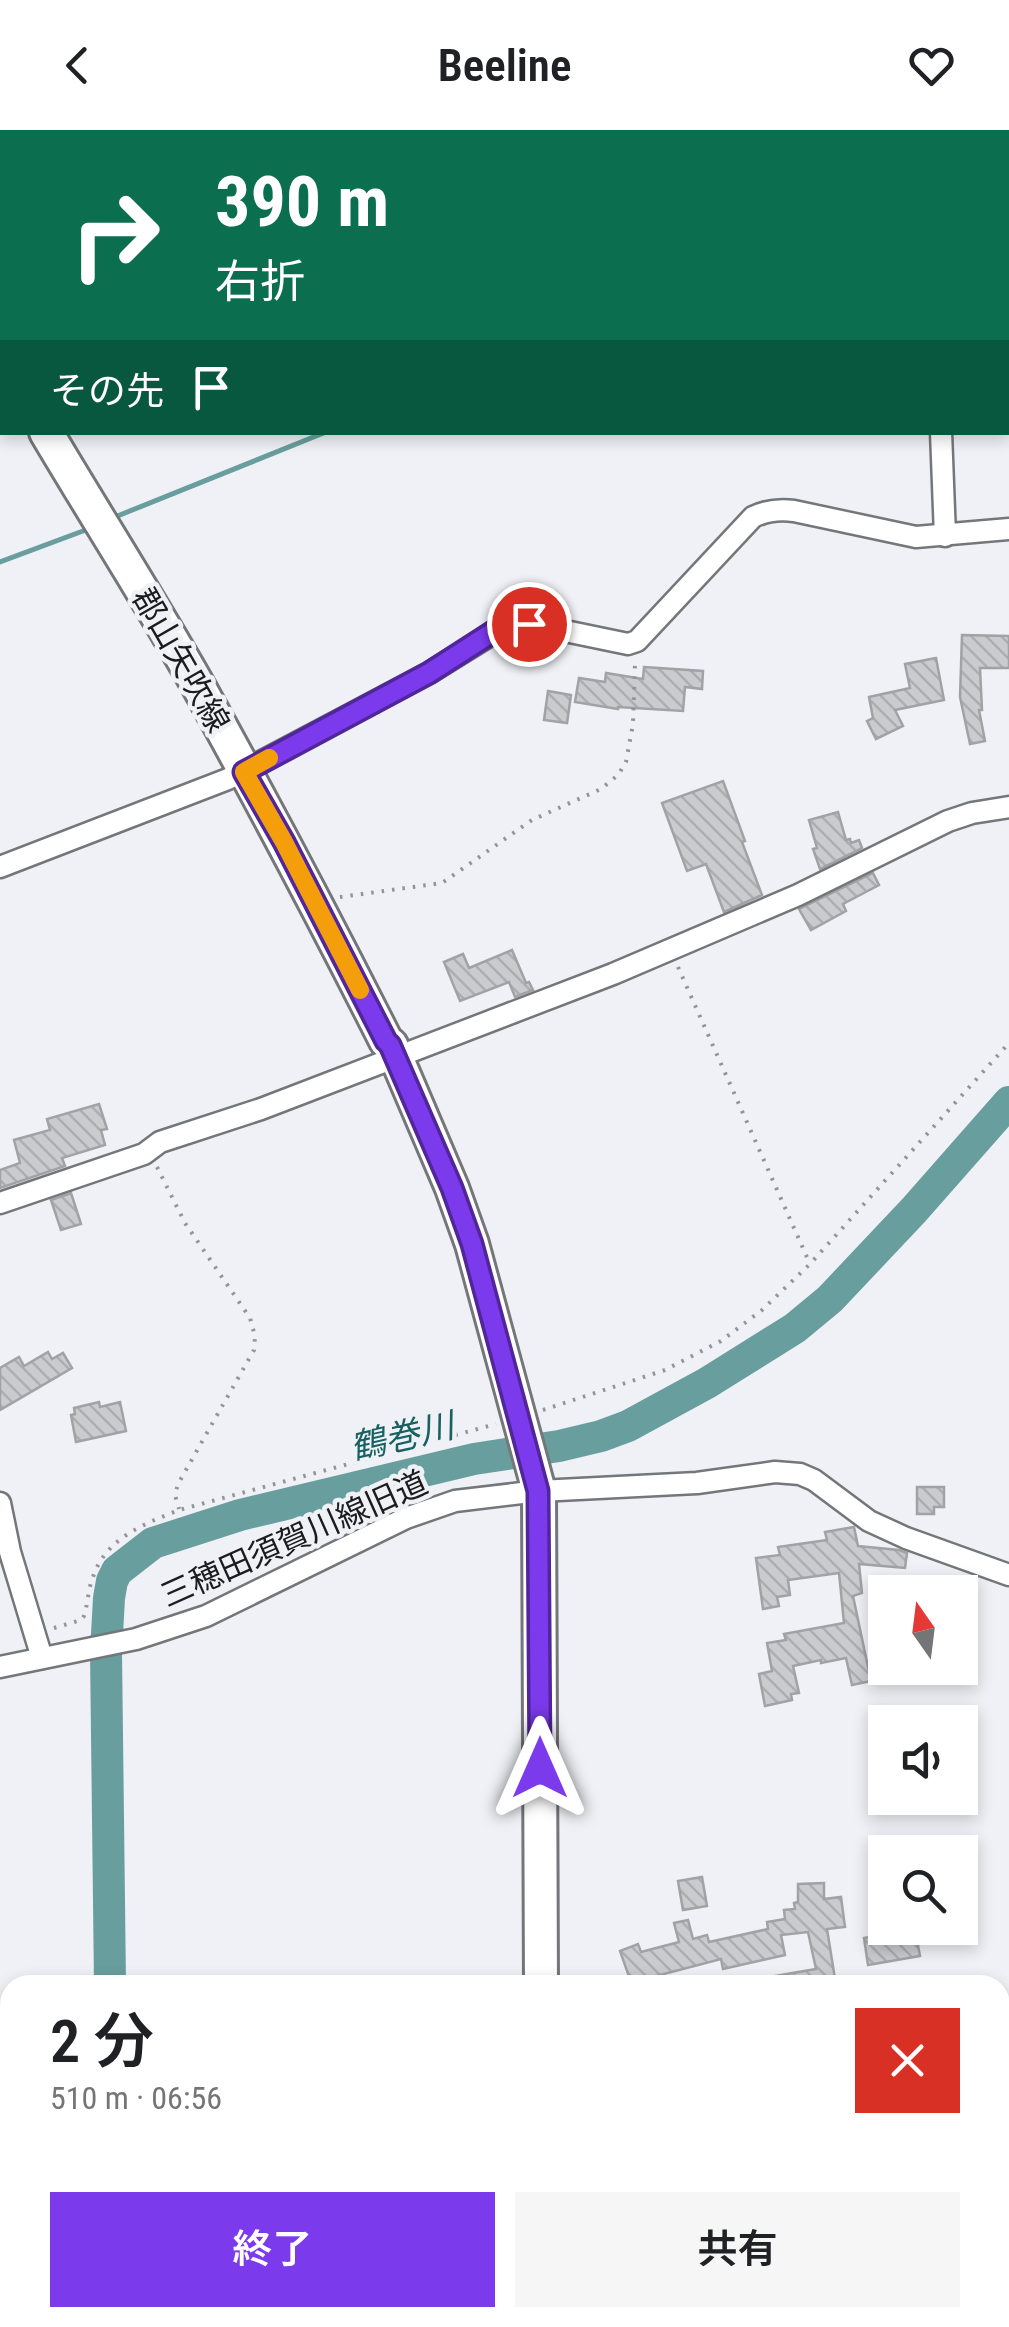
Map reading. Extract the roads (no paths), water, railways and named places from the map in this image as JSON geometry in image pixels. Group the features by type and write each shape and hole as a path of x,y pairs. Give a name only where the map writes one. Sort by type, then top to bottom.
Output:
{"main road":[{"name":"郡山矢吹線","path":"48,435 199,687 284,842 396,1058 472,1244 534,1477 541,1975"}],"street":[{"path":"940,435 945,536"},
{"path":"0,867 244,772 429,673 507,625 536,625 610,642 637,641 762,512 794,511 916,537 1009,530"},
{"path":"0,1203 144,1154 160,1142 396,1058 670,950 798,895 948,821 1009,807"},
{"name":"三穂田須賀川線旧道","path":"0,1668 136,1638 206,1616 406,1518 534,1477 697,1482 775,1472 800,1474 869,1521 1009,1574"},
{"path":"0,1502 10,1552 42,1658"}],"waterway":[{"path":"110,519 319,435"},
{"path":"0,562 91,528"},
{"name":"鶴巻川","path":"110,1975 106,1652 109,1598 117,1571 153,1543 240,1515 474,1459 559,1446 628,1426 795,1328 830,1299 1009,1102"}]}
